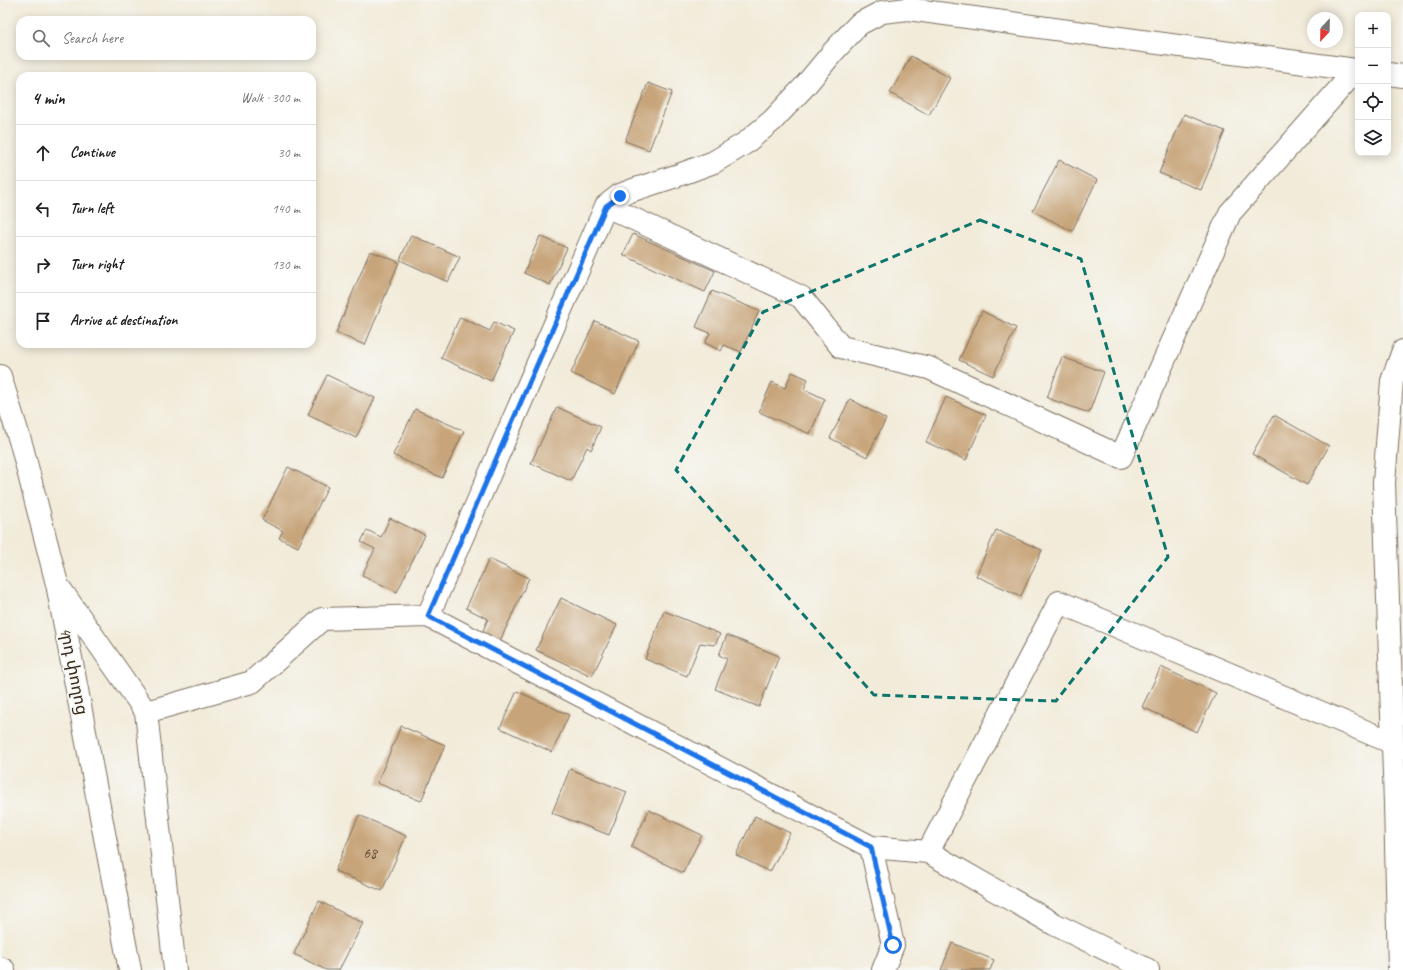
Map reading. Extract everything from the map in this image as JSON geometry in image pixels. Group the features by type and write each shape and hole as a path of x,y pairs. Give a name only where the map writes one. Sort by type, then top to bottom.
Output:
{"street":[{"path":"428,616 606,206 620,196 633,190 714,162 744,144 772,121 859,24 882,12 908,9 1355,70"},
{"path":"606,206 801,297 841,347 929,368 1121,457 1230,213 1355,72"},
{"path":"1391,74 1403,76"},
{"path":"1399,970 1384,483 1392,381 1403,351"},
{"name":"4րդ փողոց","path":"0,376 22,447 57,584 130,970"},
{"path":"57,584 146,712 175,970"},
{"path":"928,852 1059,602 1393,743"},
{"path":"146,712 252,682 322,619 428,616 871,847 928,852 1054,924 1148,970"},
{"path":"871,847 893,945 883,970"},
{"path":"0,968 4,970"}],"highlighted area":[{"path":"980,220 1081,259 1168,557 1056,701 874,695 676,470 763,312"}],"building":[{"path":"911,56 950,78 929,115 890,93"},
{"path":"648,83 672,92 649,150 625,141"},
{"path":"1184,114 1225,131 1201,190 1159,173"},
{"path":"1059,160 1097,180 1072,231 1033,211"},
{"path":"633,234 715,271 705,292 623,255"},
{"path":"411,235 460,257 448,282 400,260"},
{"path":"540,236 567,248 550,285 524,273"},
{"path":"370,251 399,262 365,345 336,333"},
{"path":"712,291 759,311 741,352 724,345 721,351 705,343 710,333 696,327"},
{"path":"982,311 1016,328 993,376 959,360"},
{"path":"460,317 490,331 494,322 514,331 491,381 441,358"},
{"path":"595,321 639,341 615,394 571,373"},
{"path":"1062,357 1104,372 1089,413 1047,398"},
{"path":"792,372 808,379 804,389 825,399 810,434 759,412 772,382 785,388"},
{"path":"327,375 375,398 356,438 308,415"},
{"path":"946,397 986,415 966,460 926,442"},
{"path":"850,399 886,419 867,457 830,438"},
{"path":"557,407 601,427 591,450 587,447 571,481 531,463"},
{"path":"415,409 464,431 442,478 393,455"},
{"path":"1274,415 1329,446 1307,485 1252,454"},
{"path":"288,467 328,487 298,547 279,538 283,531 262,520"},
{"path":"390,518 425,535 397,592 362,575 375,549 361,542 367,530 381,537"},
{"path":"996,530 1042,550 1021,596 976,576"},
{"path":"489,559 529,578 500,641 482,633 488,619 466,608"},
{"path":"561,598 617,625 592,676 536,650"},
{"path":"664,611 720,634 715,645 700,643 687,676 645,659"},
{"path":"727,635 779,656 759,707 715,689 727,659 719,655"},
{"path":"1161,667 1216,693 1197,732 1142,707"},
{"path":"517,691 569,715 552,752 500,728"},
{"path":"401,726 445,745 421,801 377,783"},
{"path":"570,769 627,792 609,835 552,813"},
{"path":"649,810 702,835 683,873 631,847"},
{"path":"359,815 406,836 382,891 335,871"},
{"path":"755,816 790,833 770,872 736,855"},
{"path":"319,901 363,923 339,970 326,970 294,954"},
{"path":"952,943 994,960 990,970 941,970"}],"route":[{"path":"620,196 606,206 428,616 871,847 893,945"}]}
